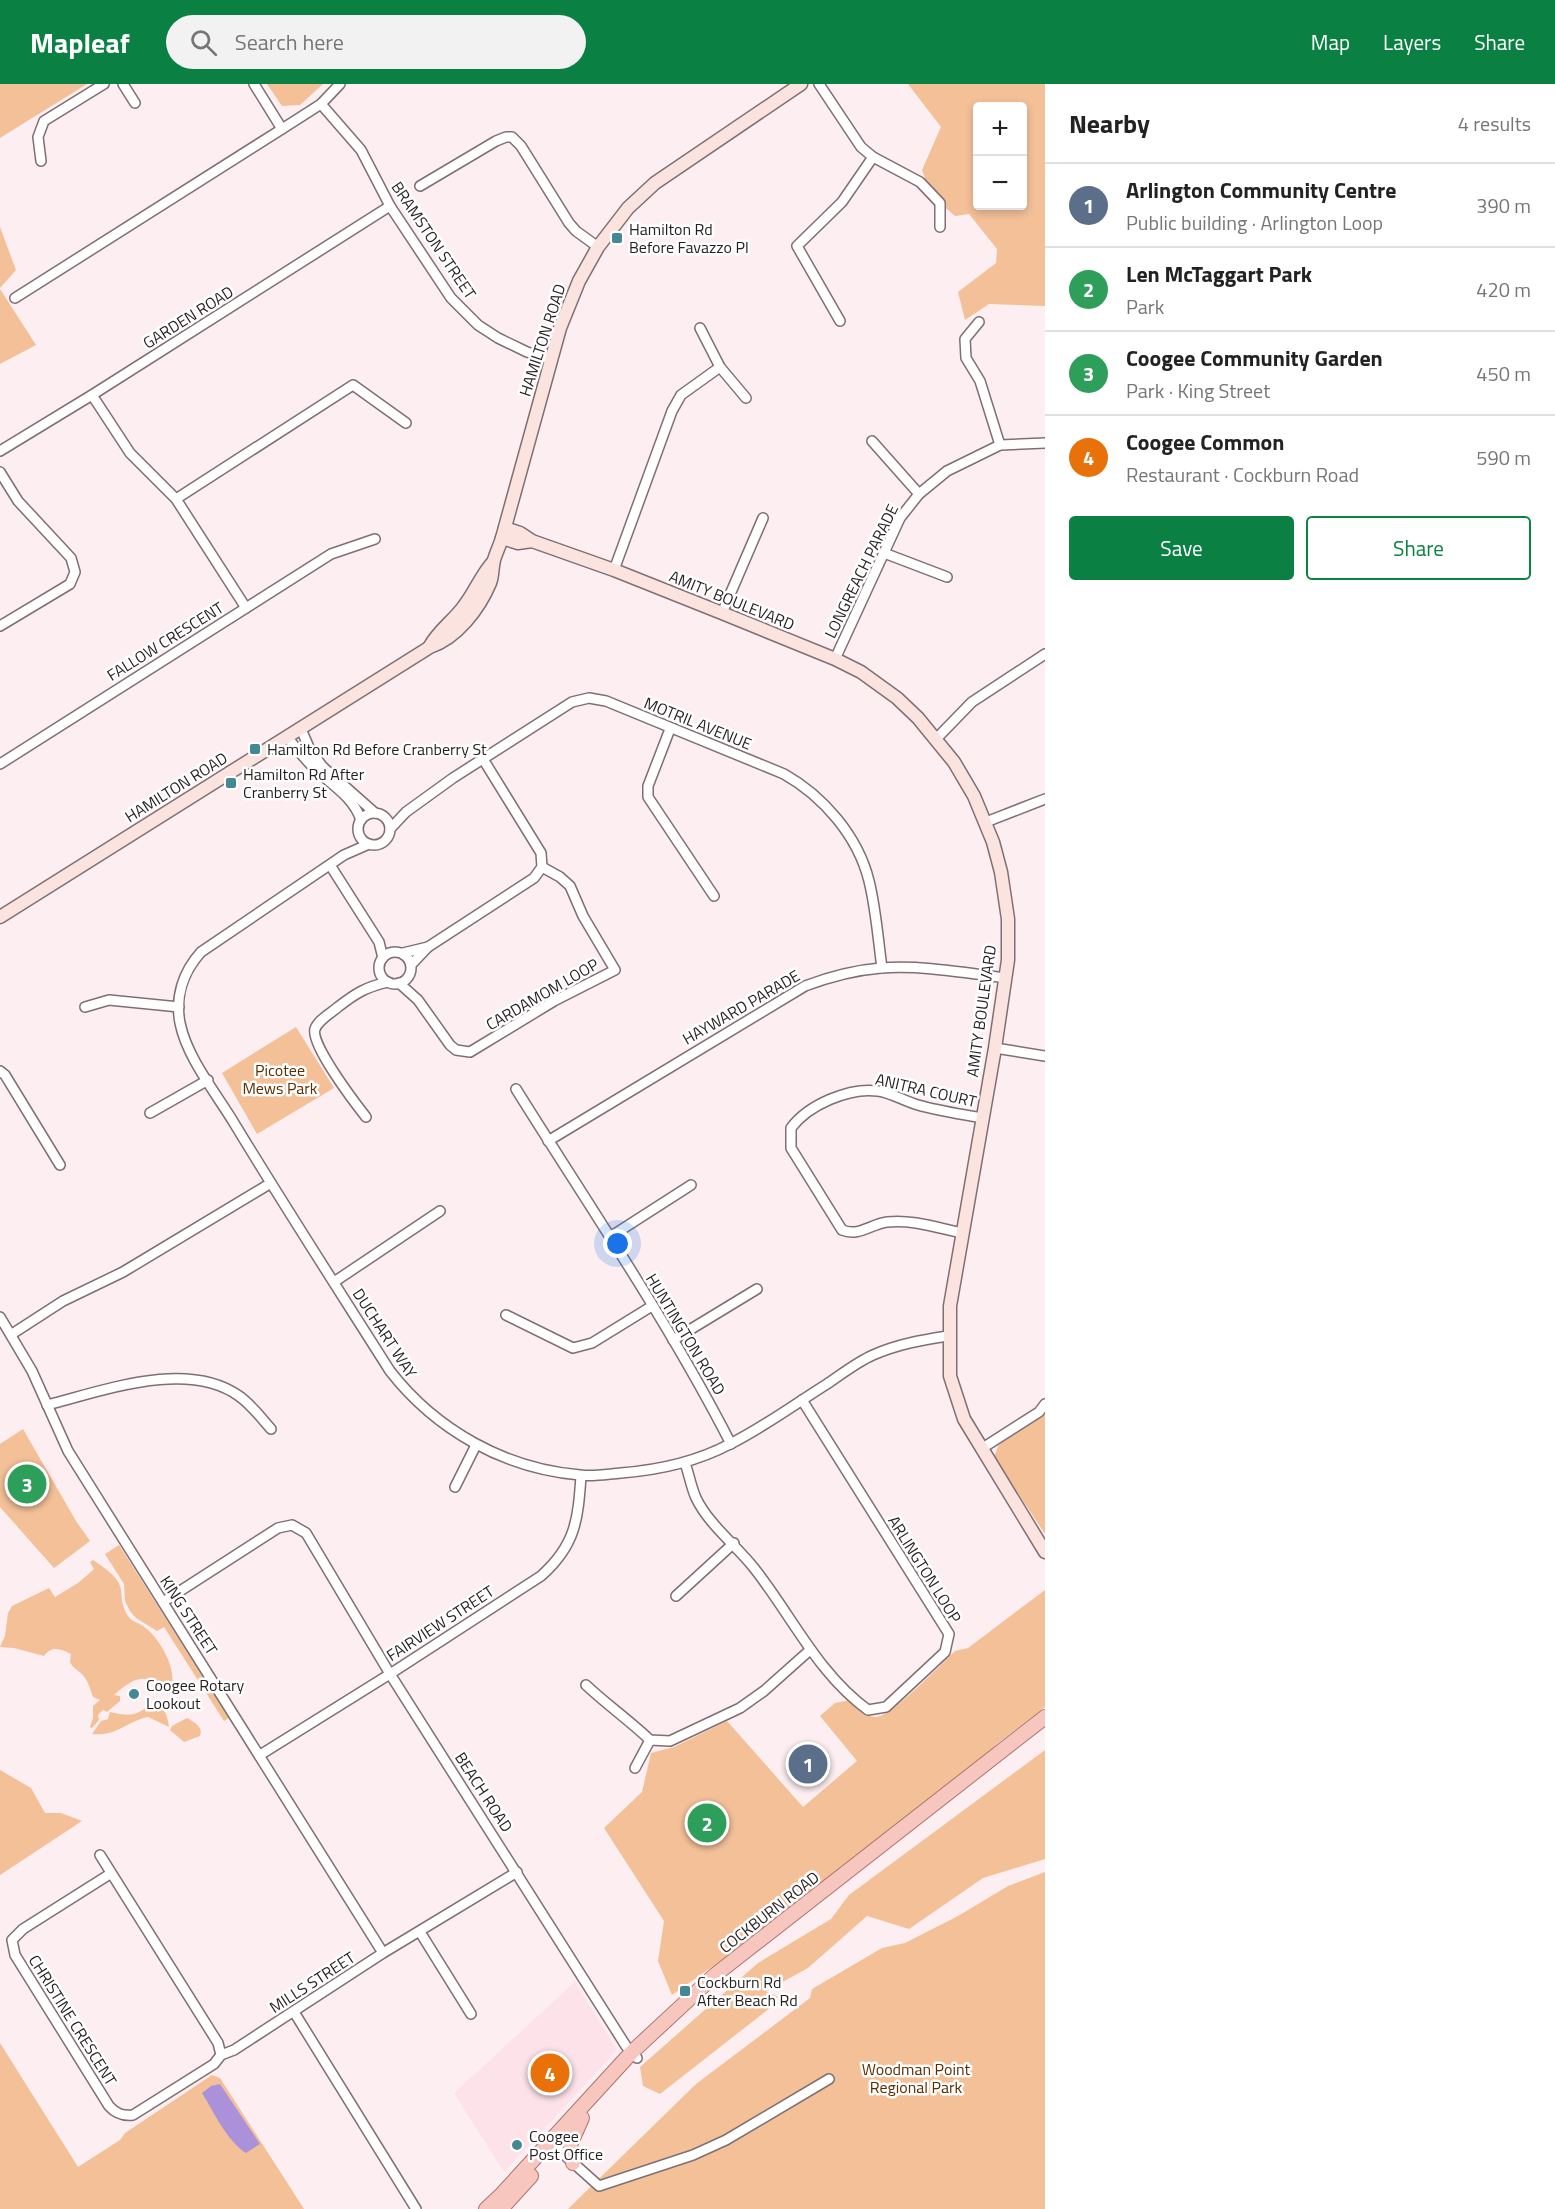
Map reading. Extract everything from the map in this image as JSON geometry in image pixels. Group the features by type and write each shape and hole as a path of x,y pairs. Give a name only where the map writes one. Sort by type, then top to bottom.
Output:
{"main road":[{"name":"COCKBURN ROAD","path":"501,2209 553,2144 635,2055 716,1975 1045,1718"},
{"name":"COCKBURN ROAD","path":"486,2209 582,2118 635,2055 710,1987 1045,1730"},
{"path":"573,2163 570,2145 582,2118"}],"street":[{"path":"41,161 38,137 44,121 104,84"},
{"path":"123,84 135,103"},
{"path":"254,84 282,129"},
{"path":"15,298 321,104 340,84"},
{"name":"HAMILTON ROAD","path":"0,917 450,635 490,582 550,359 579,281 598,247 615,223 655,183 801,84"},
{"path":"819,84 852,137 873,157 920,182 940,203 940,227"},
{"name":"BRAMSTON STREET","path":"321,104 362,150 390,206 451,298 488,332 506,342 550,359"},
{"path":"420,186 496,141 512,137 521,146 569,223 598,247"},
{"path":"840,321 797,246 842,202 873,157"},
{"name":"GARDEN ROAD","path":"0,451 390,206"},
{"path":"979,322 965,339 966,358 980,381 1000,445"},
{"path":"700,328 720,367 746,398"},
{"path":"614,570 677,402 691,387 720,367"},
{"path":"176,499 353,385 406,423"},
{"name":"FALLOW CRESCENT","path":"0,764 246,608 176,499 130,453 92,395"},
{"path":"872,441 919,494"},
{"name":"LONGREACH PARADE","path":"835,659 900,518 919,494 947,471 1000,445 1045,443"},
{"path":"0,472 18,501 71,558 75,572 70,584 0,626"},
{"path":"722,613 763,518"},
{"name":"AMITY BOULEVARD","path":"504,533 614,570 835,659 897,698 918,718 960,771 986,822 998,857 1006,899 1008,933 1006,978 950,1306 948,1336 950,1376 964,1419 1045,1552"},
{"path":"246,608 331,554 375,539"},
{"path":"884,553 947,577"},
{"path":"936,739 972,702 1045,654"},
{"name":"MOTRIL AVENUE","path":"390,829 406,812 572,702 581,699 606,701 784,774 811,792 847,834 864,866 874,904 882,968"},
{"path":"288,738 312,766 356,808 361,820 359,833 362,839 369,844 376,845 383,842 390,829 388,822 315,759 306,744 301,729"},
{"path":"670,729 648,786 648,796 714,896"},
{"path":"411,965 428,947 534,878 542,867 541,853 483,759"},
{"path":"986,822 1045,799"},
{"name":"MOTRIL AVENUE","path":"379,814 406,812"},
{"path":"361,820 367,815 379,814"},
{"name":"DUCHART WAY","path":"344,855 359,833"},
{"name":"DUCHART WAY","path":"369,844 344,855 210,944 193,961 183,981 179,1006 184,1038 195,1060 271,1184 390,1371 406,1391 444,1425 476,1445 523,1463 581,1476 644,1471 685,1463 731,1444 873,1355 908,1342 948,1336"},
{"path":"330,865 379,942 383,958"},
{"name":"CARDAMOM LOOP","path":"399,983 418,1000 450,1046 456,1050 471,1052 554,1002 615,970 584,916 570,886 560,877 542,867"},
{"path":"367,987 388,982 399,983 409,976 411,965 409,959 379,942"},
{"path":"366,1117 320,1050 314,1036 318,1024 367,987 386,954 428,947"},
{"name":"HAYWARD PARADE","path":"548,1140 805,986 833,977 882,968 941,969 1006,978"},
{"path":"379,969 381,976 388,982"},
{"name":"CARDAMOM LOOP","path":"409,976 418,1000"},
{"path":"85,1006 109,1000 179,1006"},
{"path":"995,1048 1045,1056"},
{"path":"0,1071 5,1075 60,1165"},
{"path":"150,1113 208,1080"},
{"name":"HUNTINGTON ROAD","path":"516,1089 673,1340 705,1393 731,1444"},
{"name":"ANITRA COURT","path":"962,1233 896,1221 884,1222 853,1233 842,1230 791,1148 790,1128 836,1096 869,1091 886,1093 918,1105 982,1118"},
{"path":"12,1334 63,1301 123,1272 271,1184"},
{"path":"610,1237 691,1185"},
{"path":"334,1282 440,1211"},
{"path":"673,1340 757,1289"},
{"path":"506,1316 573,1348 592,1343 652,1306"},
{"name":"KING STREET","path":"0,1317 12,1334 68,1451 383,1953"},
{"path":"47,1405 141,1382 187,1379 215,1383 229,1389 251,1406 271,1429"},
{"name":"ARLINGTON LOOP","path":"685,1463 696,1497 706,1514 734,1543 771,1591 810,1650 856,1702 868,1710 886,1707 945,1652 949,1634 801,1400"},
{"path":"981,1449 1039,1412 1045,1404"},
{"path":"455,1487 476,1445"},
{"name":"FAIRVIEW STREET","path":"260,1755 541,1576 567,1547 575,1528 581,1476"},
{"name":"BEACH ROAD","path":"163,1602 278,1528 292,1525 306,1533 390,1674 635,2055"},
{"path":"676,1596 734,1543"},
{"path":"586,1685 607,1705 626,1717 650,1740 670,1741 740,1708 764,1691 810,1650"},
{"path":"635,1768 650,1740"},
{"path":"100,1855 218,2043 221,2055"},
{"name":"MILLS STREET","path":"126,2116 133,2115 214,2064 221,2055 234,2050 383,1953 517,1872"},
{"name":"CHRISTINE CRESCENT","path":"110,1874 23,1929 12,1940 15,1955 109,2106 114,2112 126,2116"},
{"path":"420,1932 471,2014"},
{"path":"294,2012 416,2209"},
{"path":"553,2144 599,2186 693,2155 726,2140 829,2079"}],"shaded area":[{"path":"575,1982 617,2050 504,2172 454,2093"},
{"path":"220,2084 260,2144 246,2153 226,2133 202,2093 211,2086"}],"green space":[{"path":"0,84 87,84 0,138"},
{"path":"267,84 323,84 300,105 282,106"},
{"path":"908,84 1045,84 1045,306 989,304 965,320 958,292 996,263 997,249 969,214 955,216 931,195 922,170 941,127"},
{"path":"0,227 16,270 0,288"},
{"path":"0,289 36,345 0,364"},
{"name":"Picotee Mews Park","path":"296,1027 334,1088 257,1134 222,1073"},
{"path":"1045,1414 1045,1534 994,1457 999,1444"},
{"path":"23,1429 90,1541 54,1568 0,1507 0,1444"},
{"path":"119,1545 229,1718 224,1721 164,1627 157,1631 136,1618 130,1611 125,1601 124,1584 105,1554"},
{"path":"93,1560 117,1580 123,1606 130,1618 156,1638 170,1664 173,1682 171,1690 166,1691 144,1679 130,1683 114,1695 120,1696 120,1701 107,1712 103,1710 98,1715 99,1720 92,1728 90,1727 93,1706 100,1700 93,1697 85,1678 71,1664 71,1654 53,1649 44,1656 14,1648 0,1647 5,1636 8,1613 12,1606 49,1588 55,1597 92,1571 94,1569 90,1562"},
{"path":"1045,1590 1045,1707 998,1743 961,1779 746,1943 672,1995 658,1961 664,1921 604,1828 642,1792 651,1753 674,1747 727,1721 803,1807 857,1761 820,1716 835,1703 850,1700 861,1712 868,1715 876,1717 883,1714 904,1699 955,1651 968,1648"},
{"path":"149,1705 164,1711 169,1727 148,1717 115,1731 92,1734 101,1721 108,1719 110,1712 131,1714 140,1712"},
{"path":"187,1718 198,1725 201,1733 200,1736 184,1742 170,1730 172,1726"},
{"path":"1045,1750 1045,1859 983,1878 909,1929 867,1916 808,1968 766,1991 778,1997 770,2008 660,2094 643,2086 640,2067 758,1963 831,1919 849,1895"},
{"path":"0,1770 31,1788 45,1813 61,1813 82,1821 0,1875"},
{"name":"Woodman Point Regional Park","path":"1045,1872 1045,2209 568,2209 696,2084 810,1998 812,1989 882,1948 905,1943 958,1916 1008,1886"},
{"path":"0,2043 78,2167 212,2075 220,2078 304,2209 0,2209"}],"place":[{"name":"Hamilton Rd Before Favazzo Pl","path":"617,238"},
{"name":"Hamilton Rd Before Cranberry St","path":"255,749"},
{"name":"Hamilton Rd After Cranberry St","path":"231,783"},
{"name":"Coogee Community Garden","path":"27,1484"},
{"name":"Coogee Rotary Lookout","path":"134,1694"},
{"name":"Arlington Community Centre","path":"808,1764"},
{"name":"Len McTaggart Park","path":"707,1823"},
{"name":"Cockburn Rd After Beach Rd","path":"685,1991"},
{"name":"Coogee Common","path":"550,2073"},
{"name":"Coogee Post Office","path":"517,2145"}]}
